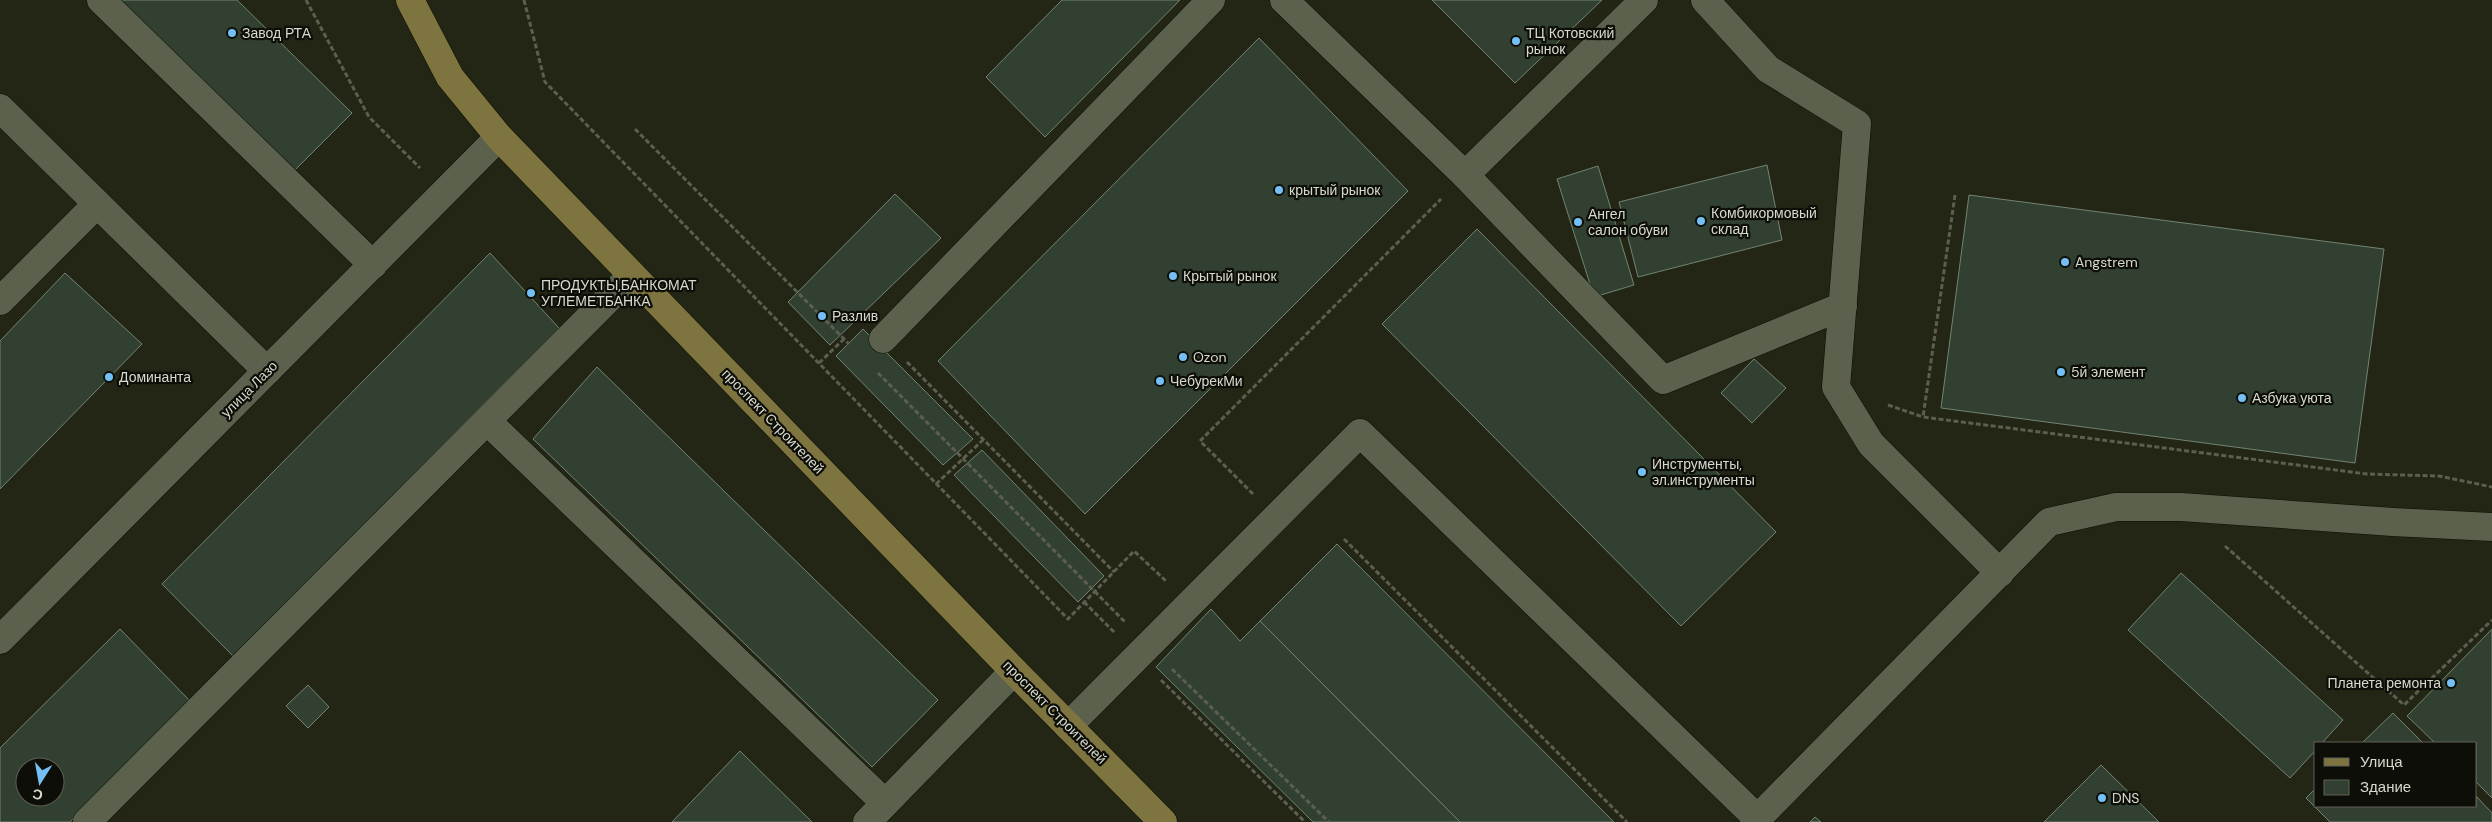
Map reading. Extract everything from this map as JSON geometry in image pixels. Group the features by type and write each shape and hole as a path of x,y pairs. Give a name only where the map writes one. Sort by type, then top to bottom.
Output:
{"main road":[{"name":"проспект Строителей","path":"410,0 450,77 499,137 1014,671 1163,822"}],"street":[{"path":"101,0 373,264"},
{"path":"883,339 1211,0"},
{"path":"1284,0 1465,175 1663,380 1843,306"},
{"path":"1465,175 1644,0"},
{"path":"1706,0 1768,69 1857,124 1836,387 1871,444 2000,573"},
{"path":"0,108 267,371"},
{"name":"улица Лазо","path":"0,640 499,137"},
{"path":"0,301 97,204"},
{"path":"87,822 632,275"},
{"path":"487,421 876,813 1014,671"},
{"path":"1068,726 1360,433 1756,820 2049,522 2116,507 2181,507 2492,527"}],"path":[{"path":"306,0 369,117 422,171"},
{"path":"524,0 545,82 1068,619 1134,551 1190,604"},
{"path":"635,129 851,346"},
{"path":"1276,517 1200,440 1465,175"},
{"path":"1955,196 1923,417 2367,474 2439,476 2492,487"},
{"path":"883,339 1114,572"},
{"path":"872,367 1095,591 1143,650 1304,822"},
{"path":"936,484 983,440"},
{"path":"2181,507 2404,705 2492,620"},
{"path":"1344,539 1627,822"},
{"path":"1084,602 1143,650 1329,822"}],"building":[{"path":"120,0 237,0 352,113 294,171"},
{"path":"1062,0 1180,0 1045,137 986,77"},
{"name":"ТЦ Котовский рынок","path":"1432,0 1602,0 1515,83"},
{"name":"Крытый рынок","path":"1259,38 1408,191 1085,514 938,361"},
{"name":"Комбикормовый склад","path":"1767,165 1782,240 1638,277 1619,202"},
{"path":"1598,166 1634,285 1594,297 1557,179"},
{"path":"895,194 941,238 830,345 788,302"},
{"path":"1969,195 2384,249 2355,463 1941,408"},
{"path":"1477,229 1776,532 1681,626 1382,324"},
{"path":"490,253 559,328 233,656 162,584"},
{"path":"65,273 142,344 0,489 0,341"},
{"path":"863,329 973,439 943,465 836,356"},
{"path":"1754,359 1786,388 1752,423 1721,393"},
{"path":"597,367 938,700 872,767 533,439"},
{"path":"982,450 1104,576 1078,602 954,475"},
{"path":"1337,544 1614,822 1460,822 1260,621"},
{"path":"2181,573 2343,720 2323,742 2314,742 2314,752 2290,778 2128,630"},
{"path":"1211,609 1240,641 1260,621 1460,822 1313,822 1156,667"},
{"path":"120,629 190,701 70,822 0,822 0,748"},
{"path":"2492,629 2492,798 2477,783 2477,742 2434,742 2407,716"},
{"path":"308,685 329,707 308,728 286,706"},
{"path":"2393,713 2422,742 2363,742"},
{"path":"740,751 812,822 672,822"},
{"path":"2101,765 2159,822 2044,822"},
{"path":"2314,790 2314,806 2306,798"},
{"path":"2477,797 2492,813 2492,822 2330,822 2315,807 2477,807"},
{"path":"1815,817 1821,822 1810,822"}],"place":[{"name":"Завод РТА","path":"232,33"},
{"name":"ТЦ Котовский рынок","path":"1516,41"},
{"name":"крытый рынок","path":"1279,190"},
{"name":"Комбикормовый склад","path":"1701,221"},
{"name":"Ангел салон обуви","path":"1578,222"},
{"name":"Angstrem","path":"2065,262"},
{"name":"Крытый рынок","path":"1173,276"},
{"name":"ПРОДУКТЫ,БАНКОМАТ УГЛЕМЕТБАНКА","path":"531,293"},
{"name":"Разлив","path":"822,316"},
{"name":"Ozon","path":"1183,357"},
{"name":"5й элемент","path":"2061,372"},
{"name":"Доминанта","path":"109,377"},
{"name":"ЧебурекМи","path":"1160,381"},
{"name":"Азбука уюта","path":"2242,398"},
{"name":"Инструменты, эл.инструменты","path":"1642,472"},
{"name":"Планета ремонта","path":"2451,683"},
{"name":"DNS","path":"2102,798"}]}
